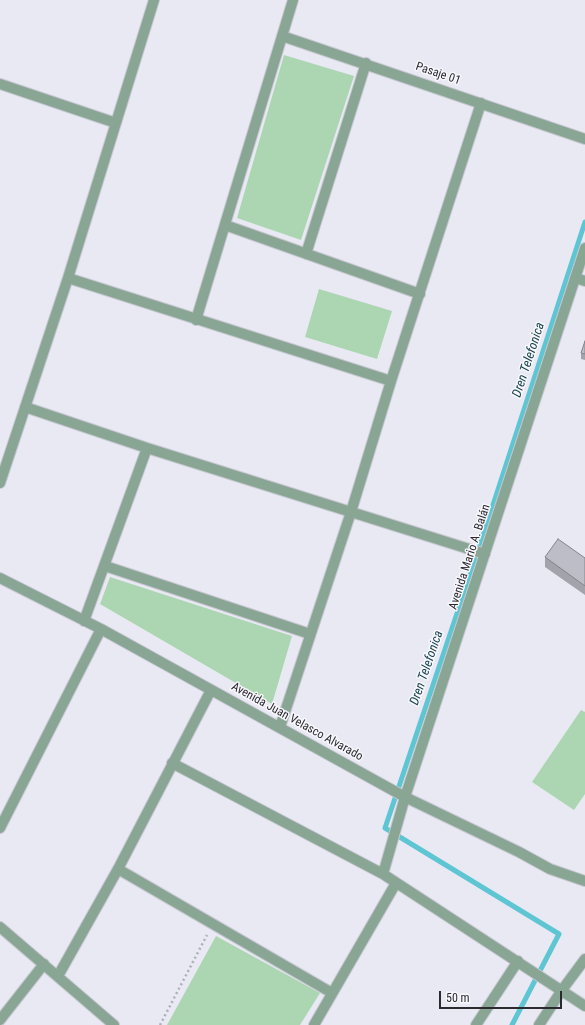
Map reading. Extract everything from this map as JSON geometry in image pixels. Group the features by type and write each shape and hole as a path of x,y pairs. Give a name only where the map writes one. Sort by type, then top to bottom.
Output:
{"street":[{"path":"0,483 68,278 154,0"},
{"path":"196,320 293,0"},
{"name":"Pasaje 01","path":"282,36 366,63 585,139"},
{"path":"306,254 366,63"},
{"path":"0,84 116,123"},
{"path":"280,727 351,512 391,381 481,103"},
{"path":"225,225 420,294"},
{"name":"Avenida Mario A. Balán","path":"383,874 405,797 485,554 580,279 585,248"},
{"path":"68,278 391,381"},
{"path":"25,407 147,448 485,554"},
{"path":"84,621 147,448"},
{"path":"105,566 310,634"},
{"name":"Avenida Juan Velasco Alvarado","path":"0,578 101,629 405,797 519,852 550,869 585,881"},
{"path":"0,828 101,629"},
{"path":"58,976 118,869 211,690"},
{"path":"172,763 383,874 585,1006"},
{"path":"118,869 332,993"},
{"path":"314,1025 396,883"},
{"path":"0,927 114,1025"},
{"path":"539,1025 585,959"},
{"path":"476,1025 518,961"},
{"path":"0,1020 44,964"}],"path":[{"path":"160,1025 213,924"}],"green space":[{"path":"284,55 354,76 301,240 237,218"},
{"path":"319,289 392,311 377,359 305,337"},
{"path":"110,577 292,636 272,704 100,604"},
{"path":"581,710 585,712 585,794 574,810 532,782"},
{"path":"216,936 320,993 300,1025 167,1025"}],"building":[{"path":"585,341 585,354 581,353"},
{"path":"558,539 585,558 585,586 545,557"}],"waterway":[{"name":"Dren Telefonica","path":"512,1025 559,934 385,828 480,545 585,222"}]}
